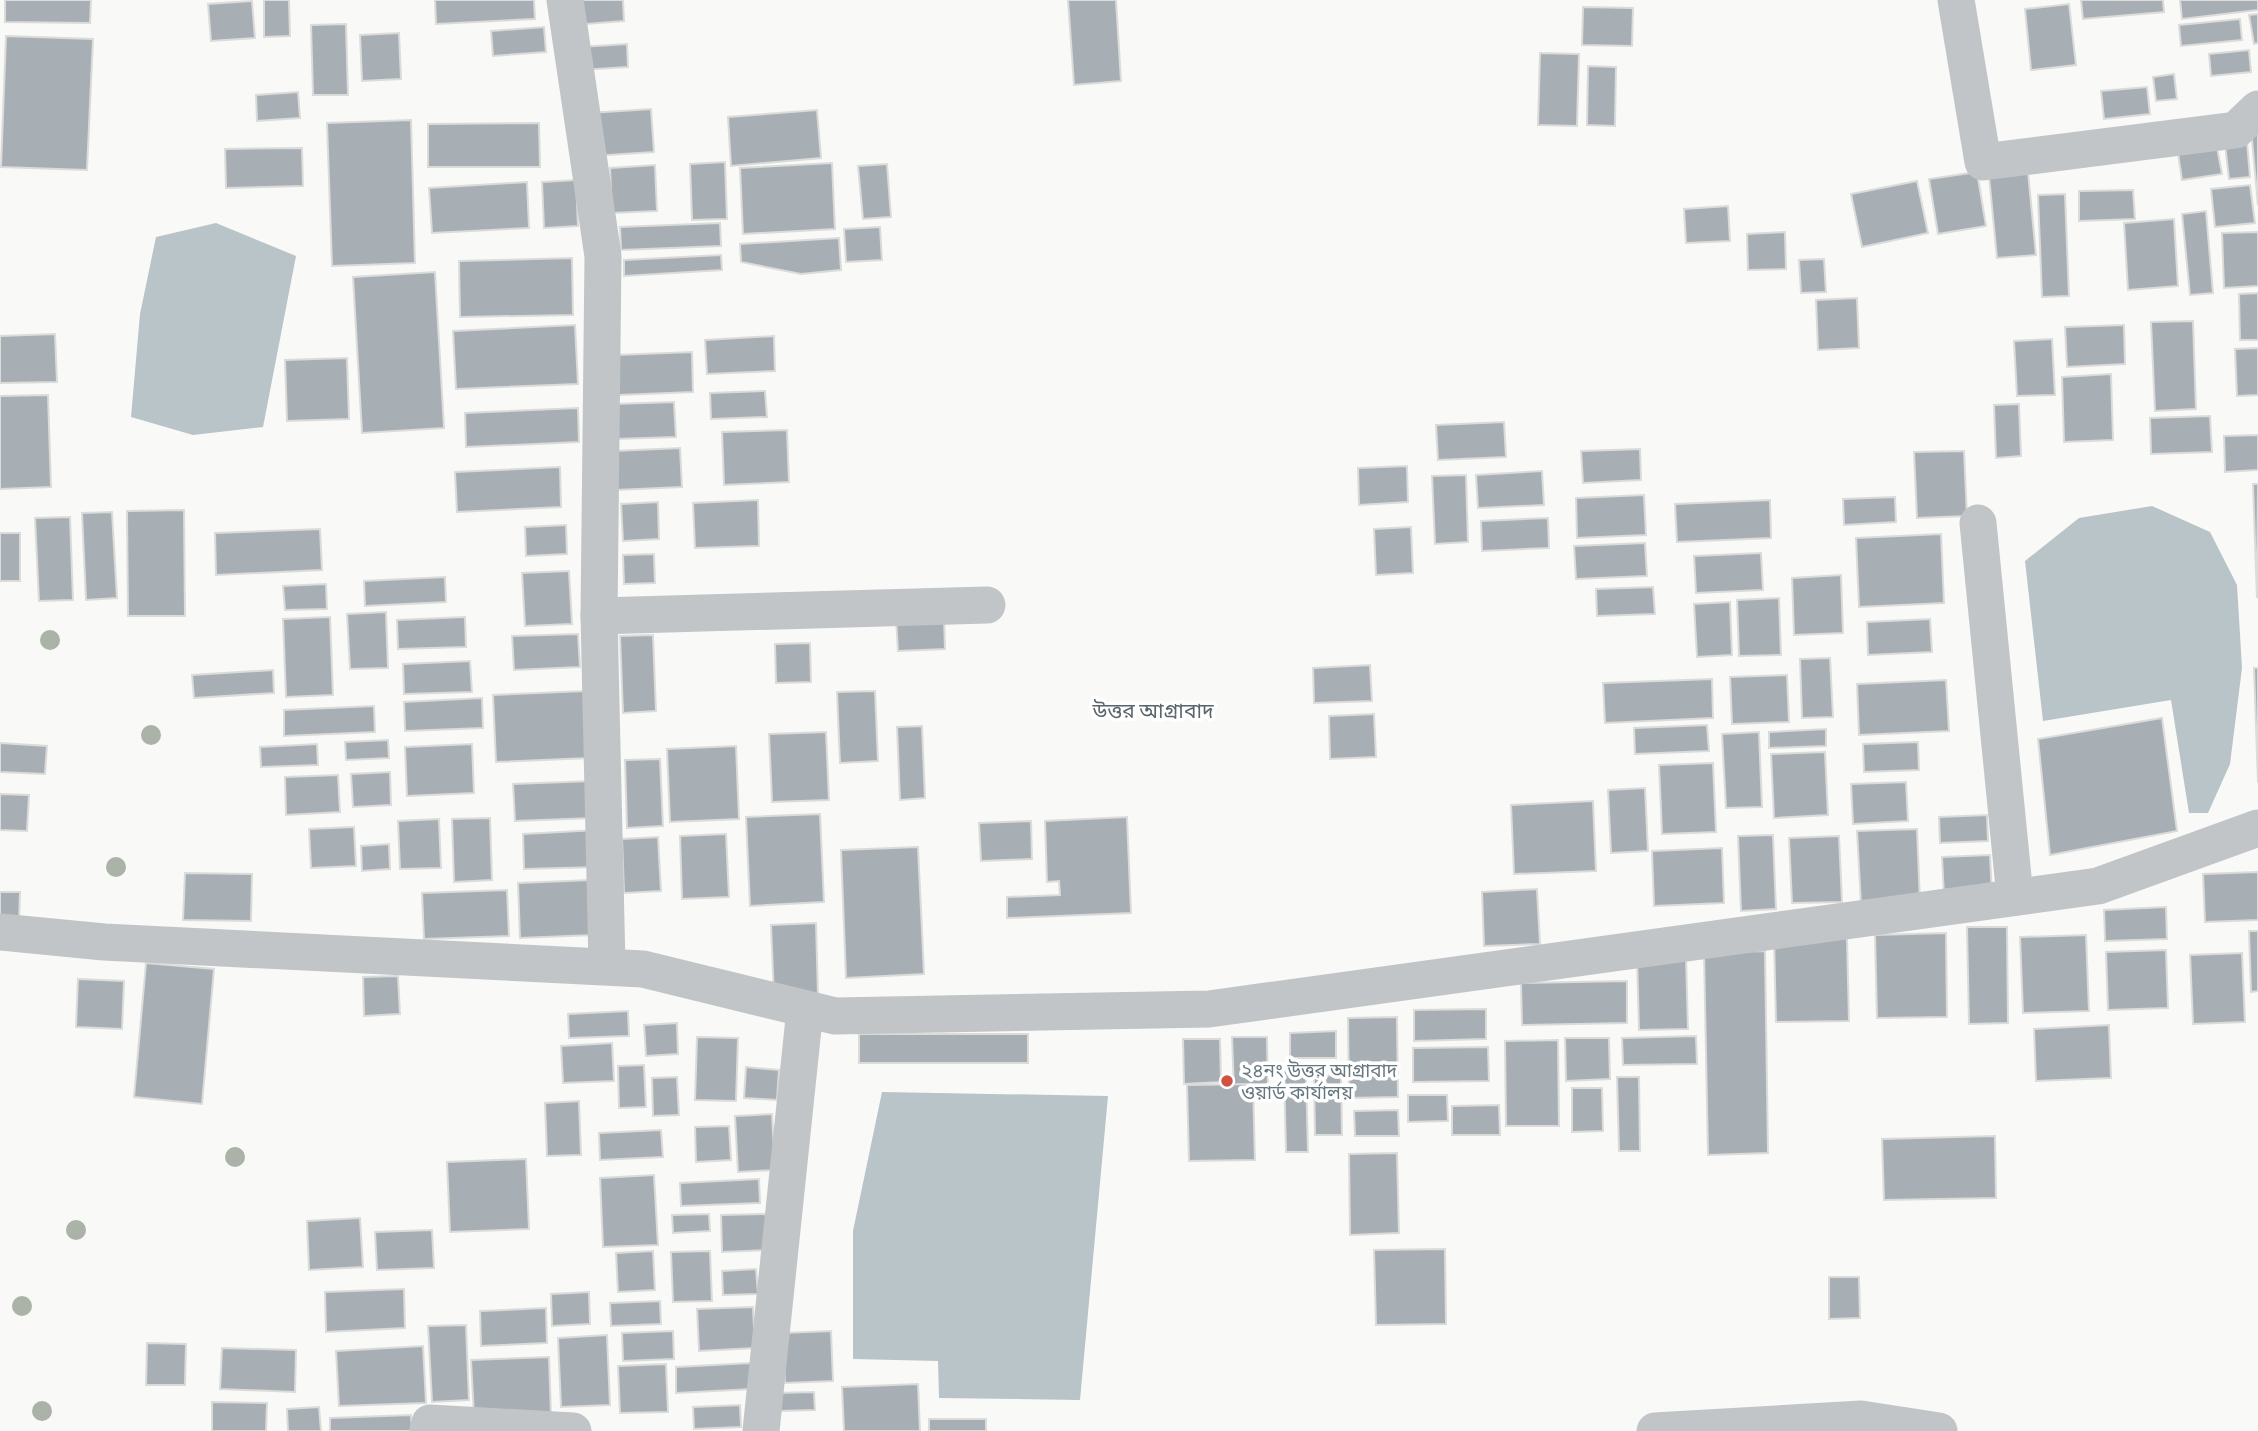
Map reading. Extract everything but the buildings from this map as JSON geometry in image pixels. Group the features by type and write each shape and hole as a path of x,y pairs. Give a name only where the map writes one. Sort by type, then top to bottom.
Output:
{"street":[{"path":"565,0 603,256 599,616 607,966"},
{"path":"1956,0 1983,162 2236,130 2258,109"},
{"path":"1978,523 2015,897"},
{"path":"599,616 987,605"},
{"path":"0,932 104,942 607,966 643,970 835,1016 1209,1009 2098,886 2258,828"},
{"path":"761,1431 805,1009"},
{"path":"1655,1431 1861,1419 1940,1431"},
{"path":"428,1431 430,1423 573,1431"}],"shaded area":[{"path":"216,223 296,256 263,427 193,435 131,417 140,314 156,237"},
{"path":"2152,506 2210,532 2237,585 2242,668 2230,764 2208,813 2189,813 2171,700 2043,721 2025,561 2079,518"},
{"path":"882,1092 1108,1096 1080,1400 939,1398 938,1361 853,1359 853,1231"}],"place":[{"name":"২৪নং উত্তর আগ্রাবাদ ওয়ার্ড কার্যালয়","path":"1227,1081"}],"district":[{"name":"উত্তর আগ্রাবাদ","path":"1153,711"}]}
